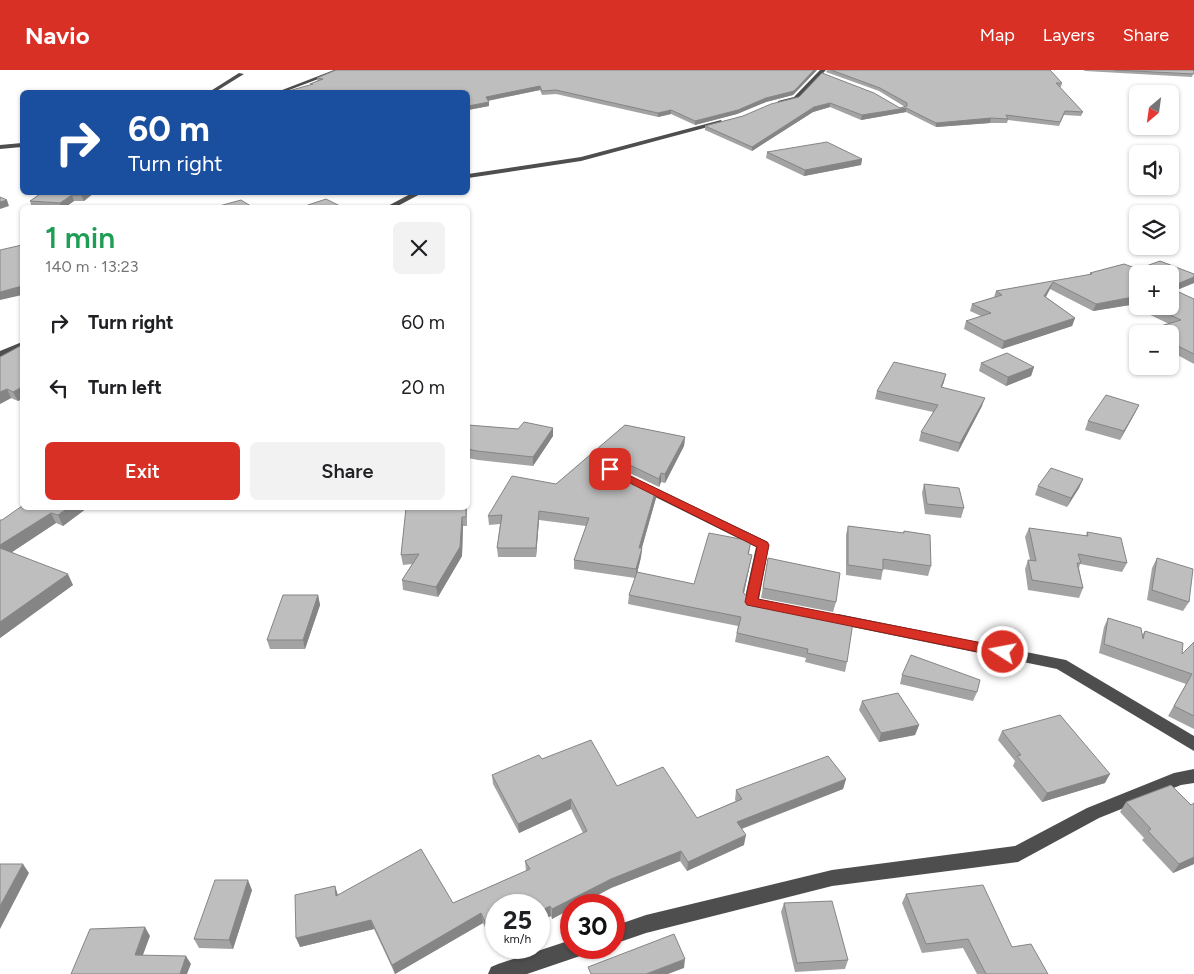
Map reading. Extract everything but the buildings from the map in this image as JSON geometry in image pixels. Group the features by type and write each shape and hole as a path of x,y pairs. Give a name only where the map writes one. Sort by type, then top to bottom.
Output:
{"street":[{"path":"285,90 339,70"},
{"path":"768,105 796,98 823,73"},
{"path":"215,90 241,74"},
{"path":"470,176 581,159 731,120"},
{"path":"0,147 20,145"},
{"path":"393,205 414,195"},
{"path":"0,346 12,350"},
{"path":"0,354 20,346"},
{"path":"627,478 763,545 751,602 780,608"},
{"path":"829,618 1061,664 1194,744"},
{"path":"625,931 646,924 832,878 1018,854 1093,813 1180,778 1194,776"},
{"path":"498,974 560,953"}],"route":[{"path":"610,469 763,545 751,602 1003,652"}]}
